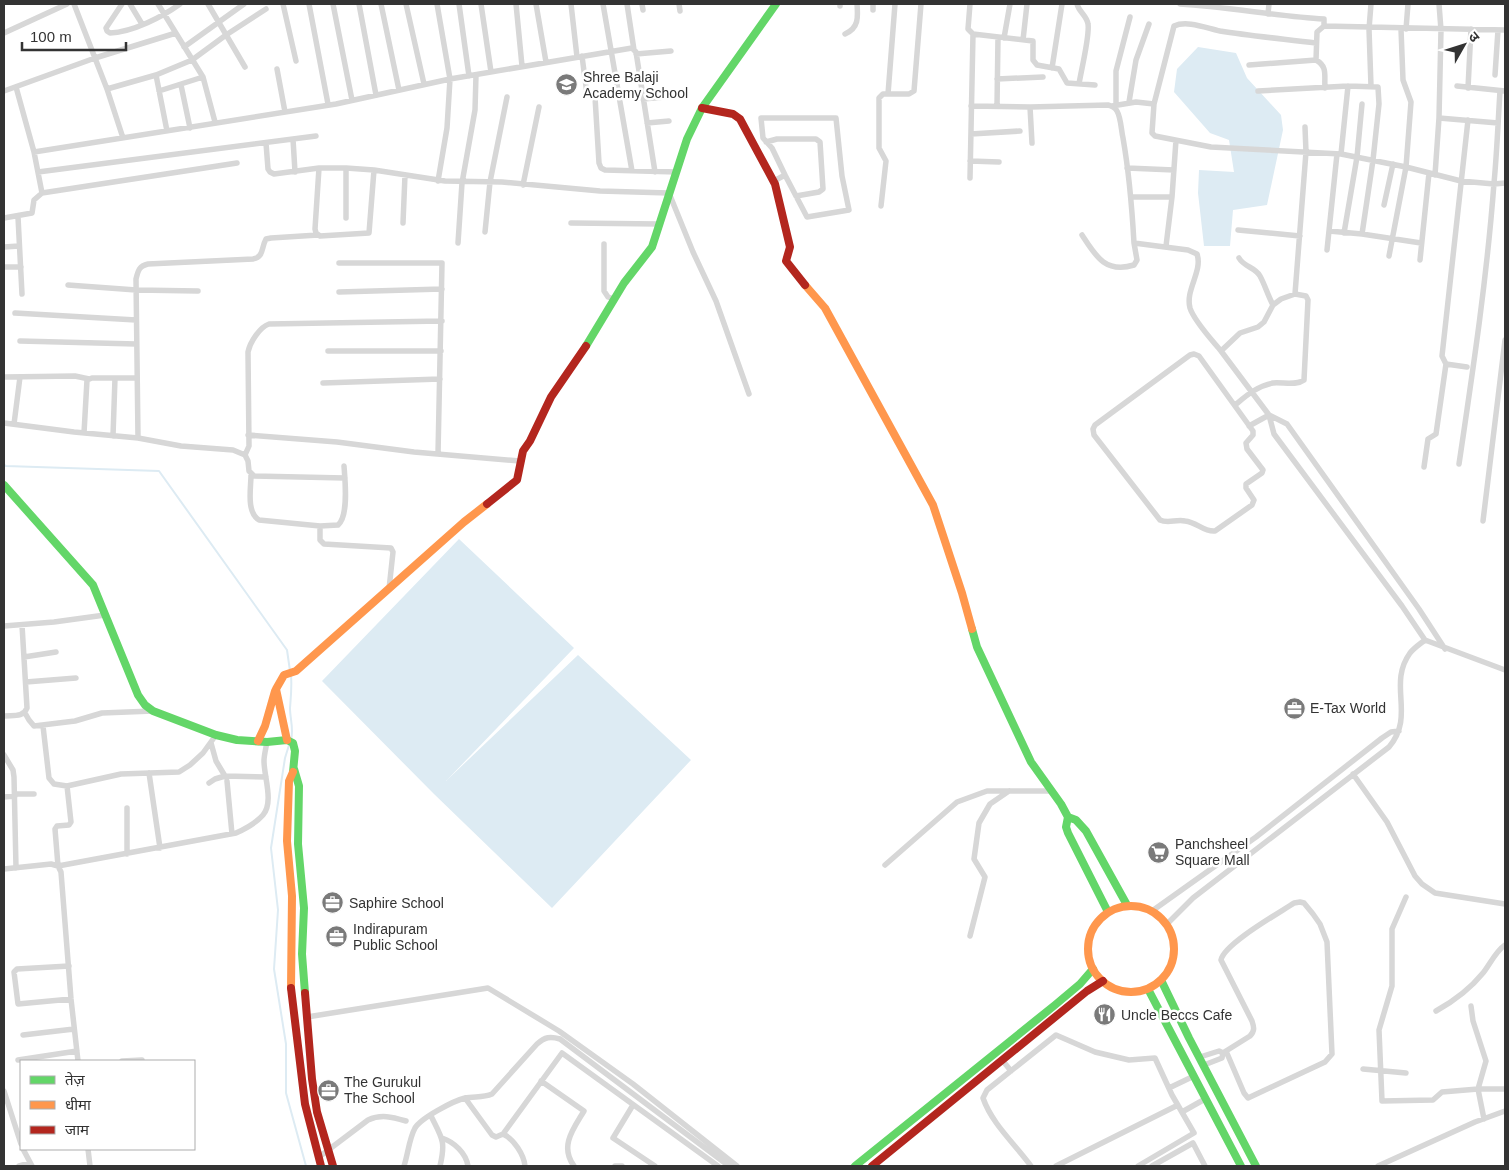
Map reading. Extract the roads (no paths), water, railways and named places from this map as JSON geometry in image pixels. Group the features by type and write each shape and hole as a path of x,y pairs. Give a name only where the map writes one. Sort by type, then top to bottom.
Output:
{"street":[{"path":"4,33 66,4"},
{"path":"74,4 107,89 123,138"},
{"path":"122,4 108,23 107,31 115,33 142,24 164,15 180,4"},
{"path":"130,4 142,24"},
{"path":"158,4 203,77 215,122"},
{"path":"208,4 245,67"},
{"path":"184,47 244,4"},
{"path":"283,4 296,61"},
{"path":"309,4 328,104"},
{"path":"333,4 352,100"},
{"path":"359,4 376,95"},
{"path":"381,4 399,90"},
{"path":"406,4 424,84"},
{"path":"438,4 450,79 447,128 438,181"},
{"path":"458,243 462,183 475,110 473,75 459,4"},
{"path":"481,4 491,72"},
{"path":"516,4 522,66"},
{"path":"536,4 546,62"},
{"path":"572,4 579,57 587,94 595,97 599,163 601,168 605,170 677,172"},
{"path":"603,4 632,171"},
{"path":"627,4 654,172"},
{"path":"258,741 282,677 292,672 464,522 517,480 523,451 530,441 551,397 585,348 624,283 652,247 687,139 702,108 776,4"},
{"path":"845,34 851,32 856,26 858,20 857,4"},
{"path":"888,94 895,4"},
{"path":"881,206 886,161 879,148 879,98 883,94 910,94 914,91 921,4"},
{"path":"970,4 968,29 973,34 1033,41 1034,63 1036,66 1061,70 1063,79 1067,82 1095,85"},
{"path":"996,106 1001,38 1010,4"},
{"path":"1023,40 1027,4"},
{"path":"1052,68 1062,4"},
{"path":"1076,4 1086,17 1088,27 1079,84"},
{"path":"1180,4 1214,5 1268,14 1324,19 1324,26"},
{"path":"1268,14 1269,4"},
{"path":"1371,4 1369,28 1371,86"},
{"path":"1389,256 1406,167 1411,102 1403,80 1404,29 1408,4"},
{"path":"1420,260 1439,118 1439,4"},
{"path":"107,89 156,75 192,60 226,35 266,10"},
{"path":"1082,235 1100,260 1114,266 1134,265 1137,260 1127,168 1119,116 1114,106 1116,71 1130,17"},
{"path":"1129,102 1136,60 1149,24"},
{"path":"1316,43 1177,24 1172,29 1154,104 1152,133 1155,136 1211,147 1339,154 1393,164 1461,181 1505,183"},
{"path":"1316,60 1317,32 1324,26 1505,30"},
{"path":"1468,88 1472,29"},
{"path":"1495,75 1498,30"},
{"path":"4,91 95,58 176,33"},
{"path":"970,178 973,34"},
{"path":"34,152 285,112 450,79 632,48 635,52 671,51"},
{"path":"1249,65 1316,60 1324,68 1325,88"},
{"path":"277,69 285,112"},
{"path":"156,75 167,131"},
{"path":"159,91 203,77"},
{"path":"997,79 1042,78"},
{"path":"181,85 190,128"},
{"path":"1327,250 1348,86"},
{"path":"1258,92 1348,86 1376,86 1380,90 1373,160 1362,234"},
{"path":"1457,86 1503,91 1498,123 1494,184 1474,369 1459,464"},
{"path":"16,87 34,152 42,193"},
{"path":"486,232 490,182 507,97"},
{"path":"643,99 665,97"},
{"path":"971,106 1114,106 1129,102 1154,104"},
{"path":"1344,232 1362,104"},
{"path":"523,185 539,107"},
{"path":"1030,107 1032,142"},
{"path":"702,108 733,114 740,118 774,181 786,224 790,247 786,253 786,261 825,308 933,505 962,593 977,647 1031,762 1062,804 1068,817 1066,827 1068,833 1108,912"},
{"path":"761,118 836,118 842,176 849,210 807,217 785,175 772,148 763,138 761,118"},
{"path":"1439,118 1498,123"},
{"path":"1424,467 1428,439 1436,434 1446,364 1442,351 1461,181 1465,161 1468,120"},
{"path":"647,123 669,121"},
{"path":"1296,294 1306,152 1305,127"},
{"path":"971,134 1020,131"},
{"path":"38,172 316,136"},
{"path":"293,139 295,172"},
{"path":"766,142 777,139 816,139 820,142 823,189 819,192 796,196"},
{"path":"1166,246 1176,140"},
{"path":"266,142 268,168 274,174 319,168 346,168 374,170 438,181 462,183 490,182 600,191 669,193"},
{"path":"970,161 999,162"},
{"path":"4,218 32,213 34,200 42,193 237,163"},
{"path":"1384,205 1393,164"},
{"path":"318,235 315,229 319,168"},
{"path":"346,168 346,218"},
{"path":"1127,168 1174,170"},
{"path":"138,438 136,290 138,269 142,265 258,258 262,255 266,239 270,238 369,233 374,170"},
{"path":"403,222 405,175"},
{"path":"774,181 785,175"},
{"path":"669,193 693,252 716,301 749,394"},
{"path":"1131,197 1172,197"},
{"path":"18,217 22,294"},
{"path":"571,223 659,224"},
{"path":"1238,230 1300,236"},
{"path":"1329,231 1421,243"},
{"path":"1134,243 1166,246 1197,254 1199,261 1189,298 1190,309 1269,415 1274,434 1425,640 1444,649 1459,652 1505,670"},
{"path":"604,244 604,291 608,298 614,299"},
{"path":"4,247 19,246"},
{"path":"1239,258 1241,262 1256,271 1260,276 1273,305"},
{"path":"339,263 442,262 438,454"},
{"path":"4,268 21,267"},
{"path":"68,285 136,290 198,291"},
{"path":"339,292 442,289"},
{"path":"1221,351 1240,333 1258,327 1264,322 1273,305 1281,299 1296,294 1306,296 1308,300 1304,380 1297,384 1275,383 1264,386 1251,392 1235,405"},
{"path":"15,313 136,320"},
{"path":"344,466 346,487 342,522 338,525 320,526 259,520 251,512 251,475 245,455 248,446 249,347 264,325 269,324 442,321"},
{"path":"1483,521 1505,340"},
{"path":"20,341 136,344"},
{"path":"328,352 441,351"},
{"path":"1194,354 1199,356 1249,426 1254,433 1246,443 1247,449 1263,470 1262,473 1246,484 1246,488 1254,502 1215,531 1208,532 1186,520 1165,522 1160,520 1094,435 1093,429 1102,419 1194,354"},
{"path":"1446,364 1467,367"},
{"path":"14,424 20,376"},
{"path":"4,377 75,376 89,379 137,378"},
{"path":"113,436 115,378"},
{"path":"84,434 86,383 89,379"},
{"path":"323,383 440,380"},
{"path":"1249,426 1269,415"},
{"path":"1269,415 1287,424 1419,608 1444,649"},
{"path":"4,423 84,434 138,438 181,446 233,450 245,455"},
{"path":"248,435 338,442 458,457 520,461"},
{"path":"251,475 258,477 345,478"},
{"path":"4,485 86,577 98,595 138,695 145,705 154,711 216,735 237,740 290,741"},
{"path":"320,526 320,540 324,544 391,548 393,552 389,589"},
{"path":"4,626 105,615"},
{"path":"22,625 27,700 25,713 34,726 75,721 102,713 154,711"},
{"path":"1166,925 1193,898 1389,747 1396,739 1403,712 1400,675 1404,663 1411,652 1425,640"},
{"path":"24,657 56,652"},
{"path":"26,682 76,678"},
{"path":"276,689 279,707 290,741 296,751 294,769 289,781 286,842 292,896 290,993 305,1104 321,1166"},
{"path":"4,716 21,716 25,713"},
{"path":"43,726 49,778 54,784 67,786 121,774 171,773 184,769 203,753 216,735"},
{"path":"1152,911 1256,837 1382,738 1391,732 1399,731"},
{"path":"4,869 52,864 58,866 232,834 246,828 263,815 266,808 268,799 264,761 267,742"},
{"path":"211,743 216,761 226,778 232,834"},
{"path":"4,755 13,770 16,868"},
{"path":"294,769 299,786 298,844 304,908 302,954 312,1079 318,1112 333,1166"},
{"path":"1340,772 1345,780"},
{"path":"149,773 160,848"},
{"path":"1353,774 1387,822 1415,876 1422,884 1435,893 1505,904"},
{"path":"209,783 215,779 266,777"},
{"path":"67,786 71,822 69,825 58,826 55,829 58,866 61,872 78,1060"},
{"path":"970,936 985,877 974,859 979,823 990,804 1011,790"},
{"path":"885,865 958,802 987,791 1052,790"},
{"path":"4,797 34,794"},
{"path":"127,808 127,854"},
{"path":"1068,817 1076,820 1086,831 1127,905"},
{"path":"1186,888 1193,898"},
{"path":"1406,897 1392,929 1392,986 1379,1030 1382,1101 1432,1100 1442,1092 1505,1089"},
{"path":"1204,1065 1222,1058 1225,1052 1250,1036 1254,1028 1221,960 1222,954 1237,941 1294,902 1304,903 1320,924 1327,942 1332,1049 1330,1057 1325,1062 1248,1098 1244,1094 1225,1052"},
{"path":"1127,905 1152,911 1172,934 1174,954 1167,973 1148,989 1136,992 1127,992 1110,986 1103,981 1093,969 1089,954 1089,938 1099,920 1108,912 1127,905"},
{"path":"1436,1011 1450,1003 1471,985 1505,944"},
{"path":"68,966 17,970 14,972 18,1004 71,999"},
{"path":"855,1166 1080,984 1093,969"},
{"path":"1161,980 1188,1038 1200,1057 1256,1166"},
{"path":"872,1166 1087,991 1103,981"},
{"path":"307,1017 488,988 559,1031 633,1084 737,1166"},
{"path":"1148,989 1240,1166"},
{"path":"1471,1006 1473,1021 1486,1061 1478,1089 1484,1119"},
{"path":"23,1035 74,1029"},
{"path":"1031,1166 998,1124 982,1098 988,1090 1056,1035 1082,1047 1129,1060 1155,1058 1194,1133 1138,1166"},
{"path":"404,1166 420,1121 465,1098 484,1097 492,1094 537,1044 551,1037 560,1039 729,1166"},
{"path":"18,1060 77,1051"},
{"path":"1200,1057 1219,1051 1225,1052"},
{"path":"465,1098 492,1135 496,1137 503,1134 562,1053 718,1166"},
{"path":"1003,1061 1011,1071"},
{"path":"980,1065 986,1074"},
{"path":"1363,1069 1406,1073"},
{"path":"1169,1088 1194,1076"},
{"path":"541,1081 584,1111 568,1138 569,1156 574,1166"},
{"path":"4,1091 6,1106 20,1141"},
{"path":"1182,1112 1205,1099"},
{"path":"633,1105 613,1138 655,1166"},
{"path":"1056,1166 1178,1105"},
{"path":"1378,1166 1505,1111"},
{"path":"431,1116 444,1146 440,1166"},
{"path":"319,1157 368,1120 375,1117 392,1117 406,1121"},
{"path":"503,1134 508,1136 514,1144 525,1161 525,1166"},
{"path":"442,1138 452,1141 463,1154 468,1166"},
{"path":"1152,1166 1193,1143 1205,1166"},
{"path":"19,1166 31,1165 24,1150"},
{"path":"88,1150 90,1166"},
{"path":"615,1166 622,1166"}],"waterway":[{"path":"4,465 159,471 287,650 290,671"},
{"path":"291,675 291,740"},
{"path":"289,745 285,758 271,848 278,910 274,969 286,1044 286,1093 306,1166"}],"place":[{"name":"Shree Balaji Academy School","path":"567,85"},
{"name":"E-Tax World","path":"1294,708"},
{"name":"Panchsheel Square Mall","path":"1159,852"},
{"name":"Saphire School","path":"333,903"},
{"name":"Indirapuram Public School","path":"337,937"},
{"name":"Uncle Beccs Cafe","path":"1105,1015"},
{"name":"The Gurukul The School","path":"328,1090"}]}
